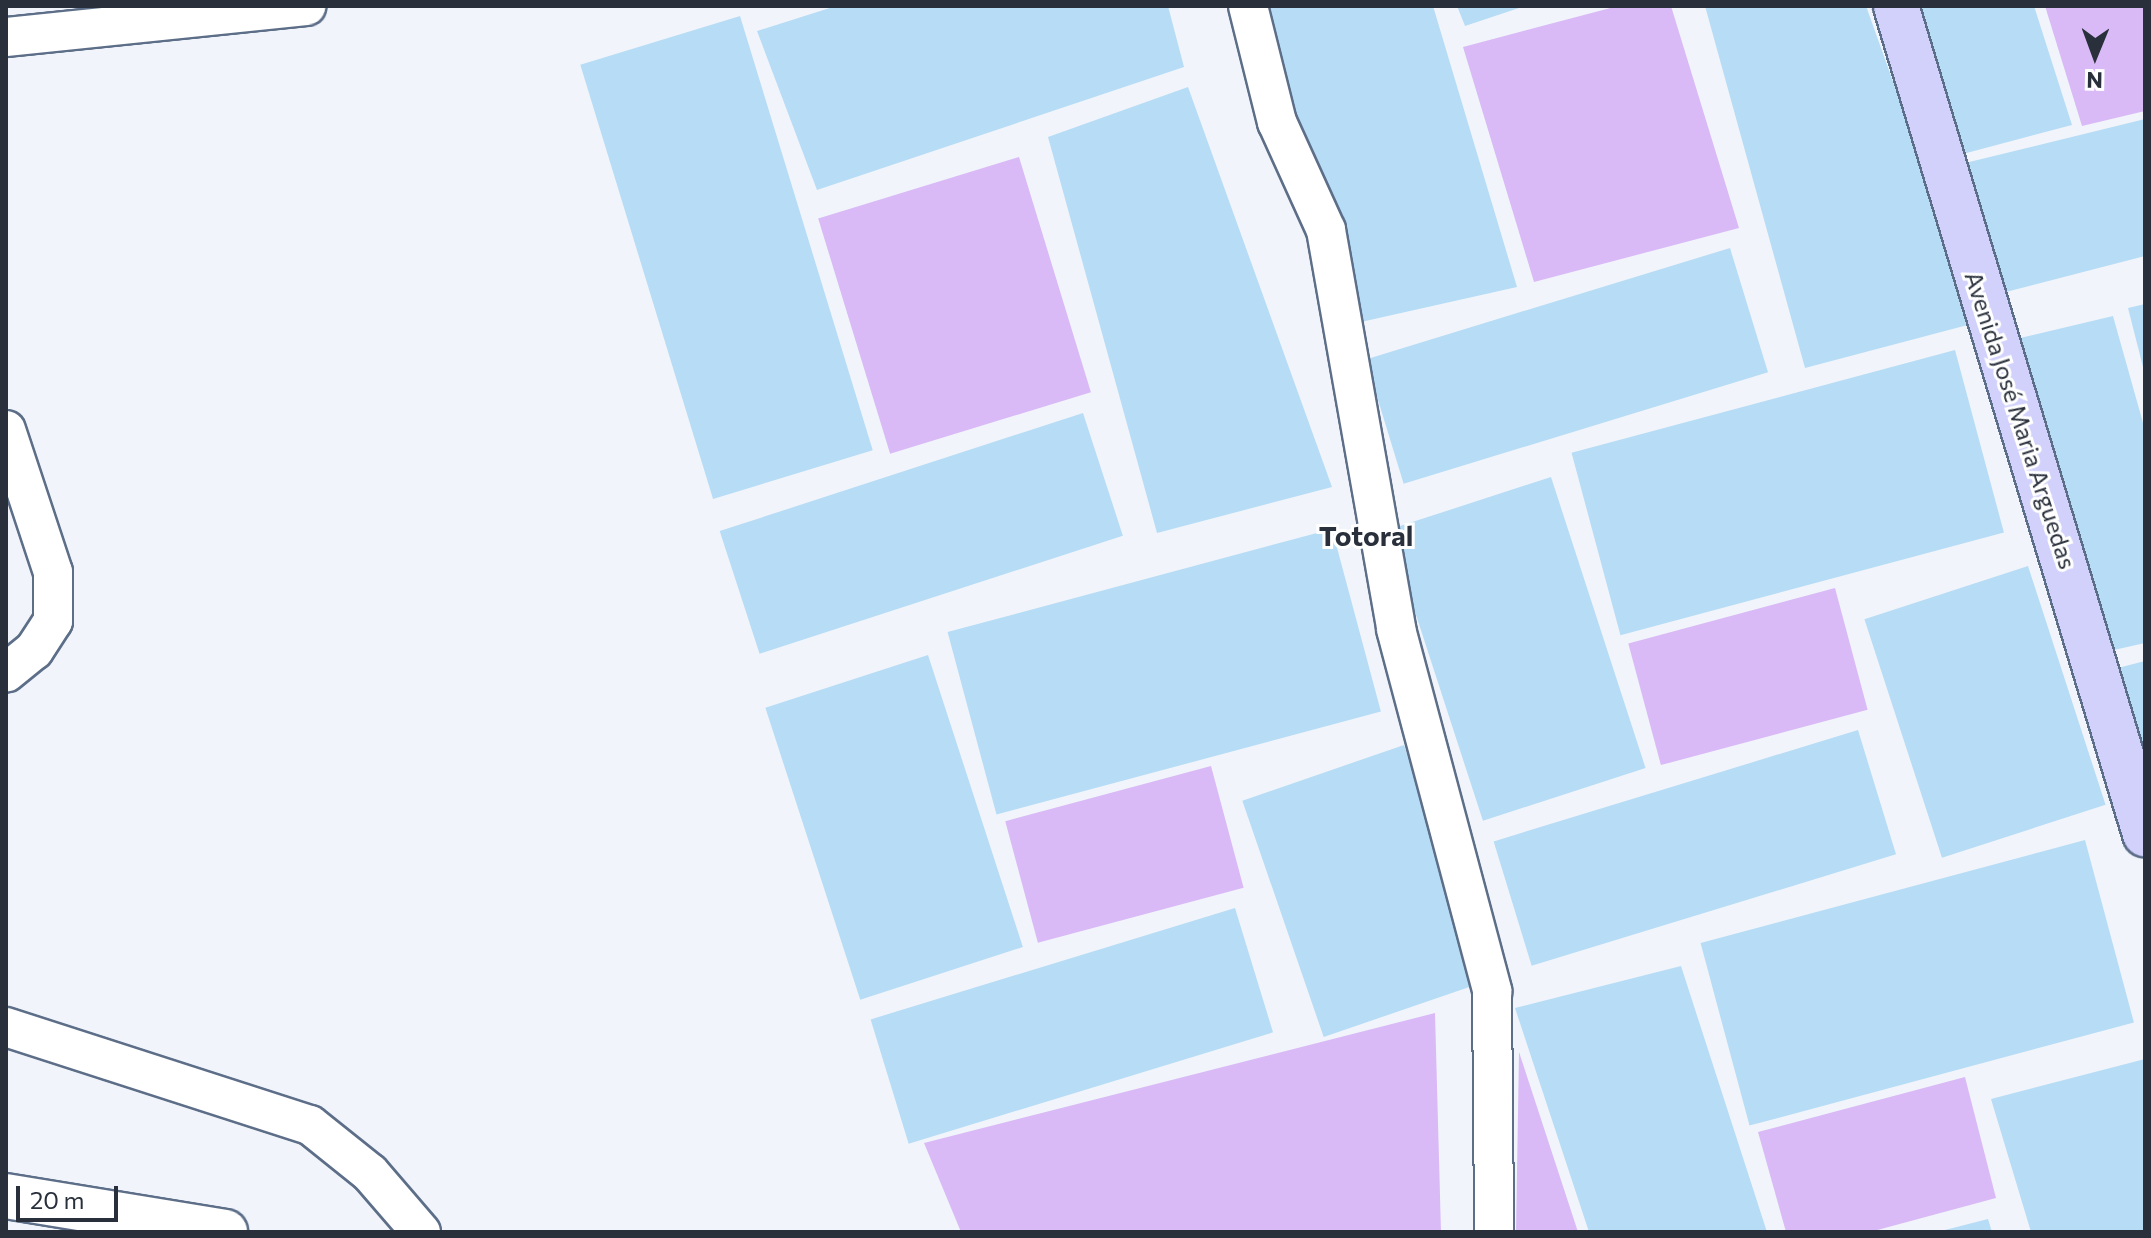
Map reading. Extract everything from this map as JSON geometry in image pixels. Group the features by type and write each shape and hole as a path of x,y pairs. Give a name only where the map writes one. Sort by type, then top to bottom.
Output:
{"main road":[{"name":"Avenida José Maria Arguedas","path":"1896,6 2145,834"}],"street":[{"path":"6,37 306,6"},
{"path":"1248,6 1277,122 1326,230 1396,629 1492,991 1494,1232"},
{"path":"6,430 53,572 53,621 34,650 6,673"},
{"path":"6,1027 310,1125 370,1173 421,1232"},
{"path":"6,1196 225,1232"}],"shaded area":[{"path":"1618,6 1671,6 1739,228 1534,282 1463,47"},
{"path":"2045,6 2145,6 2145,111 2082,126"},
{"path":"1019,157 1091,392 890,454 818,218"},
{"path":"1835,588 1868,710 1661,765 1628,643"},
{"path":"1211,766 1244,888 1038,943 1005,821"},
{"path":"1435,1013 1441,1232 961,1232 924,1143"},
{"path":"1519,1052 1578,1232 1516,1232"},
{"path":"1965,1077 1996,1198 1870,1232 1786,1232 1758,1132"}],"building":[{"path":"836,6 1168,6 1184,67 817,190 757,31"},
{"path":"1260,6 1433,6 1517,287 1352,324"},
{"path":"1457,6 1522,6 1522,7 1465,26"},
{"path":"1705,6 1866,6 1979,322 1805,368"},
{"path":"1907,6 2034,6 2072,125 1959,155"},
{"path":"740,16 873,450 713,499 580,65"},
{"path":"1188,87 1332,487 1157,533 1048,137"},
{"path":"2145,119 2145,256 1998,294 1961,164"},
{"path":"1730,248 1768,372 1404,484 1366,359"},
{"path":"2145,304 2145,371 2144,371 2128,308"},
{"path":"2113,316 2145,430 2145,643 2096,654 1986,346"},
{"path":"1955,350 2004,533 1620,635 1572,453"},
{"path":"1083,413 1123,536 760,654 720,531"},
{"path":"1551,477 1646,768 1483,821 1388,530"},
{"path":"1332,529 1381,712 996,815 948,632"},
{"path":"2028,566 2106,805 1942,858 1864,619"},
{"path":"928,655 1023,947 860,1000 765,708"},
{"path":"2145,661 2145,800 2106,671"},
{"path":"1858,730 1896,854 1532,966 1494,841"},
{"path":"1404,745 1485,981 1324,1037 1242,801"},
{"path":"2085,840 2134,1023 1749,1126 1701,943"},
{"path":"1235,908 1273,1032 909,1144 871,1019"},
{"path":"1681,966 1767,1232 1589,1232 1515,1008"},
{"path":"2145,1059 2145,1232 2031,1232 1991,1099"},
{"path":"1988,1219 1992,1232 1941,1232 1941,1231"}],"district":[{"name":"Totoral","path":"1366,535"}]}
